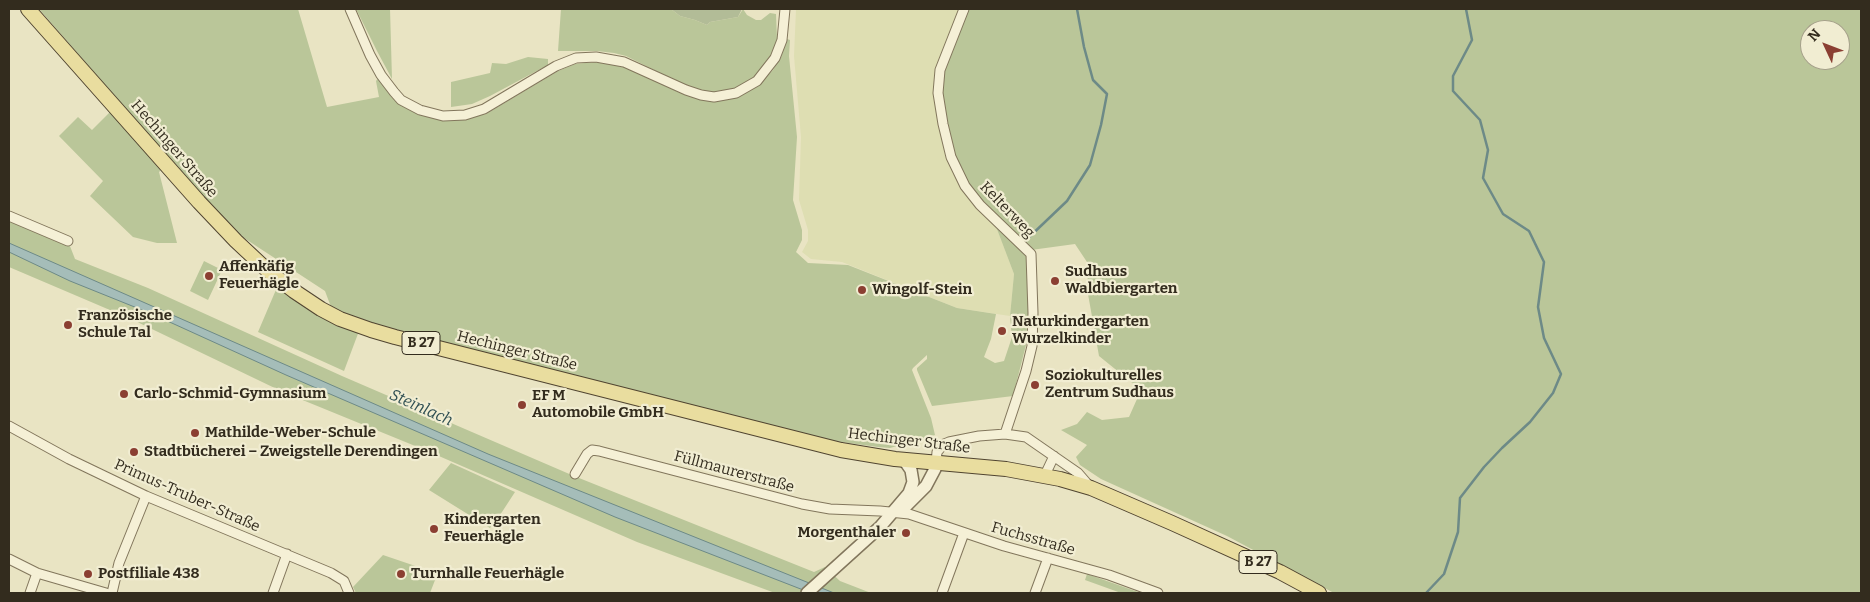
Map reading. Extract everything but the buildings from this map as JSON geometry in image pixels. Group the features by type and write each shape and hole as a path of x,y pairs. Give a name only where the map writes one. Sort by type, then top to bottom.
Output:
{"main road":[{"name":"Hechinger Straße","path":"28,9 199,202 236,241 280,281 328,313 350,323 380,333 790,438 856,453 904,460 998,468 1045,476 1091,488 1227,547 1319,593"}],"street":[{"path":"350,9 370,55 381,75 394,92 401,100 420,110 443,116 465,115 484,109 556,66 576,58 596,57 624,62 686,90 714,97 724,96 747,88 757,81 768,69 775,58 782,40 785,9"},
{"name":"Kelterweg","path":"964,9 940,70 938,93 951,157 965,186 980,205 1030,254 1033,313 1032,346 1026,371 1005,434"},
{"path":"9,216 68,242"},
{"name":"Primus-Truber-Straße","path":"9,426 69,459 146,496 337,576 346,584 349,593"},
{"name":"Hechinger Straße","path":"936,463 937,452 944,444 979,436 1005,434 1026,437 1082,477 1091,488"},
{"name":"Füllmaurerstraße","path":"575,474 587,454 592,450 599,450 802,504 830,509 896,513"},
{"path":"1045,476 1054,456"},
{"path":"904,460 911,470 913,482 909,493"},
{"path":"896,513 909,493 936,463"},
{"path":"807,593 926,486 936,463"},
{"path":"112,593 119,563 146,496"},
{"name":"Fuchsstraße","path":"896,513 909,514 964,533 1109,575 1158,593"},
{"path":"942,593 964,533"},
{"path":"273,593 287,554"},
{"path":"1035,593 1048,558"},
{"path":"9,559 37,573 106,593"},
{"path":"30,593 37,573"}],"green space":[{"path":"39,9 298,9 327,107 379,97 376,81 378,78 401,103 465,119 486,114 558,71 575,64 595,62 624,67 683,94 700,99 715,101 729,99 744,94 761,82 773,70 781,57 787,39 790,40 789,56 797,137 793,200 802,230 802,240 796,252 808,263 848,265 957,308 996,314 991,339 984,357 995,363 1004,361 1012,337 1010,316 1014,274 995,224 1027,257 1029,314 1026,345 1013,396 932,406 917,370 927,359 927,355 912,370 931,418 935,435 890,448 878,447 827,440 397,331 353,317 331,307 325,291 244,238 244,249 166,165 159,172 177,243 157,243 133,237 90,196 103,181 59,136 78,117 92,130 120,102"},
{"path":"356,9 390,9 392,79 377,51"},
{"path":"561,9 671,9 680,16 707,25 710,22 738,17 743,9 747,15 756,20 761,20 770,13 776,14 777,39 773,54 765,67 753,79 741,87 726,92 712,93 684,85 626,56 597,51 558,51"},
{"path":"671,9 742,9 738,17 710,22 707,25 680,16"},
{"path":"796,9 961,9 947,156 995,224 1014,274 1010,316 957,308 842,262 811,259 802,252 808,241 808,230 799,200 801,137 794,56"},
{"path":"967,9 1861,9 1861,593 1334,593 1227,536 1101,479 1080,465 1076,457 1087,445 1061,430 1077,424 1087,412 1102,420 1129,417 1141,390 1099,356 1088,294 1087,262 1075,244 1031,250 983,203 969,186 956,157 941,94 943,70"},
{"path":"528,57 548,59 548,65 472,104 451,107 451,82 490,73 492,63 506,64"},
{"path":"9,216 68,241 75,259 148,288 342,376 574,476 814,572 825,567 840,581 871,593 775,593 637,542 425,450 283,392 131,319 9,267"},
{"name":"Affenkäfig Feuerhägle","path":"204,261 222,270 208,300 190,291"},
{"path":"278,285 359,331 344,371 258,332"},
{"path":"451,463 515,492 490,528 429,490"},
{"name":"Turnhalle Feuerhägle","path":"383,555 436,573 437,575 430,593 356,593 353,587"},
{"path":"1087,574 1141,593 1121,593 1085,580"}],"water":[{"path":"9,243 488,454 834,593 811,593 615,517 286,375 152,314 70,281 9,252"}],"waterway":[{"path":"1024,242 1067,201 1090,165 1101,125 1107,94 1093,80 1084,47 1077,9"},
{"path":"1426,593 1444,574 1458,532 1460,498 1484,467 1530,422 1553,393 1561,374 1544,338 1538,307 1544,262 1529,231 1503,214 1483,178 1488,150 1480,120 1453,91 1453,76 1472,40 1466,9"}],"place":[{"name":"Affenkäfig Feuerhägle","path":"209,276"},
{"name":"Sudhaus Waldbiergarten","path":"1055,281"},
{"name":"Wingolf-Stein","path":"862,290"},
{"name":"Französische Schule Tal","path":"68,325"},
{"name":"Naturkindergarten Wurzelkinder","path":"1002,331"},
{"name":"Soziokulturelles Zentrum Sudhaus","path":"1035,385"},
{"name":"Carlo-Schmid-Gymnasium","path":"124,394"},
{"name":"EF M Automobile GmbH","path":"522,405"},
{"name":"Mathilde-Weber-Schule","path":"195,433"},
{"name":"Stadtbücherei – Zweigstelle Derendingen","path":"134,452"},
{"name":"Kindergarten Feuerhägle","path":"434,529"},
{"name":"Morgenthaler","path":"906,533"},
{"name":"Postfiliale 438","path":"88,574"},
{"name":"Turnhalle Feuerhägle","path":"401,574"}],"water label":[{"name":"Steinlach","path":"421,408"}]}
